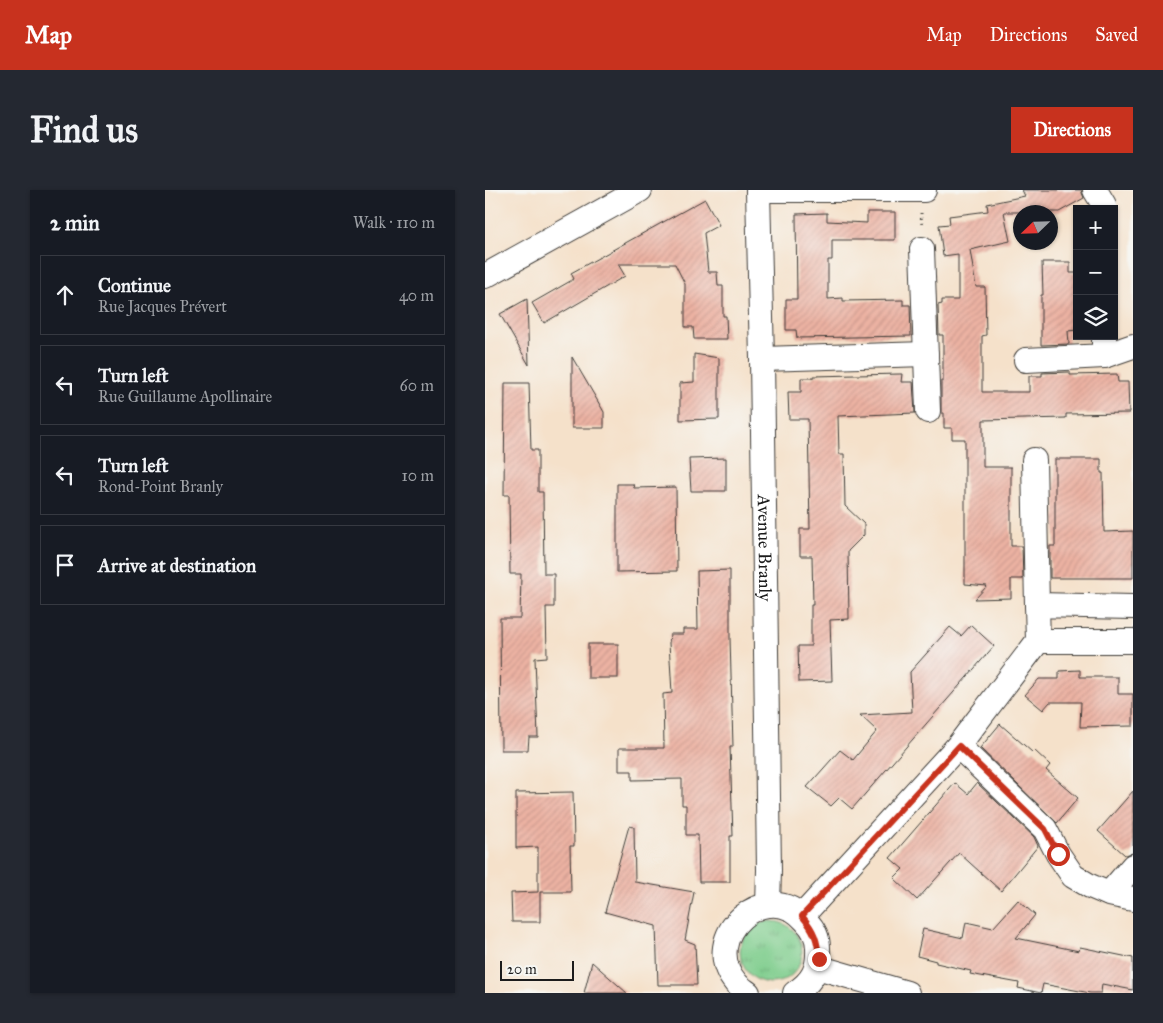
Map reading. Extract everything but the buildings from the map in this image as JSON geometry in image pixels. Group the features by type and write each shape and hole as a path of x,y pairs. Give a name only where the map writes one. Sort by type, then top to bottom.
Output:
{"street":[{"path":"485,276 640,190"},
{"path":"758,190 922,190"},
{"name":"Avenue Branly","path":"758,190 769,870 767,905"},
{"path":"1095,190 1104,205"},
{"path":"922,249 928,412"},
{"path":"1026,360 1104,346 1133,346"},
{"path":"762,359 926,354"},
{"path":"802,916 959,746 1038,642 1034,460"},
{"path":"1037,606 1133,607"},
{"path":"1038,642 1133,641"},
{"path":"959,746 1045,829 1058,854 1073,876 1109,894 1133,899"},
{"path":"1109,894 1133,866"},
{"path":"737,990 725,956 726,942 731,928 741,917 753,909 767,905 786,908 802,916 812,928 818,943 817,967 805,987 795,993"},
{"path":"817,967 907,993"}],"path":[{"path":"922,190 922,249"}],"green space":[{"path":"771,921 783,923 793,930 800,940 802,952 800,964 793,974 783,981 771,983 759,981 749,974 742,964 740,952 742,940 749,930 759,923"}],"route":[{"path":"819,959 818,943 812,928 802,916 959,746 1045,829 1058,854"}]}
